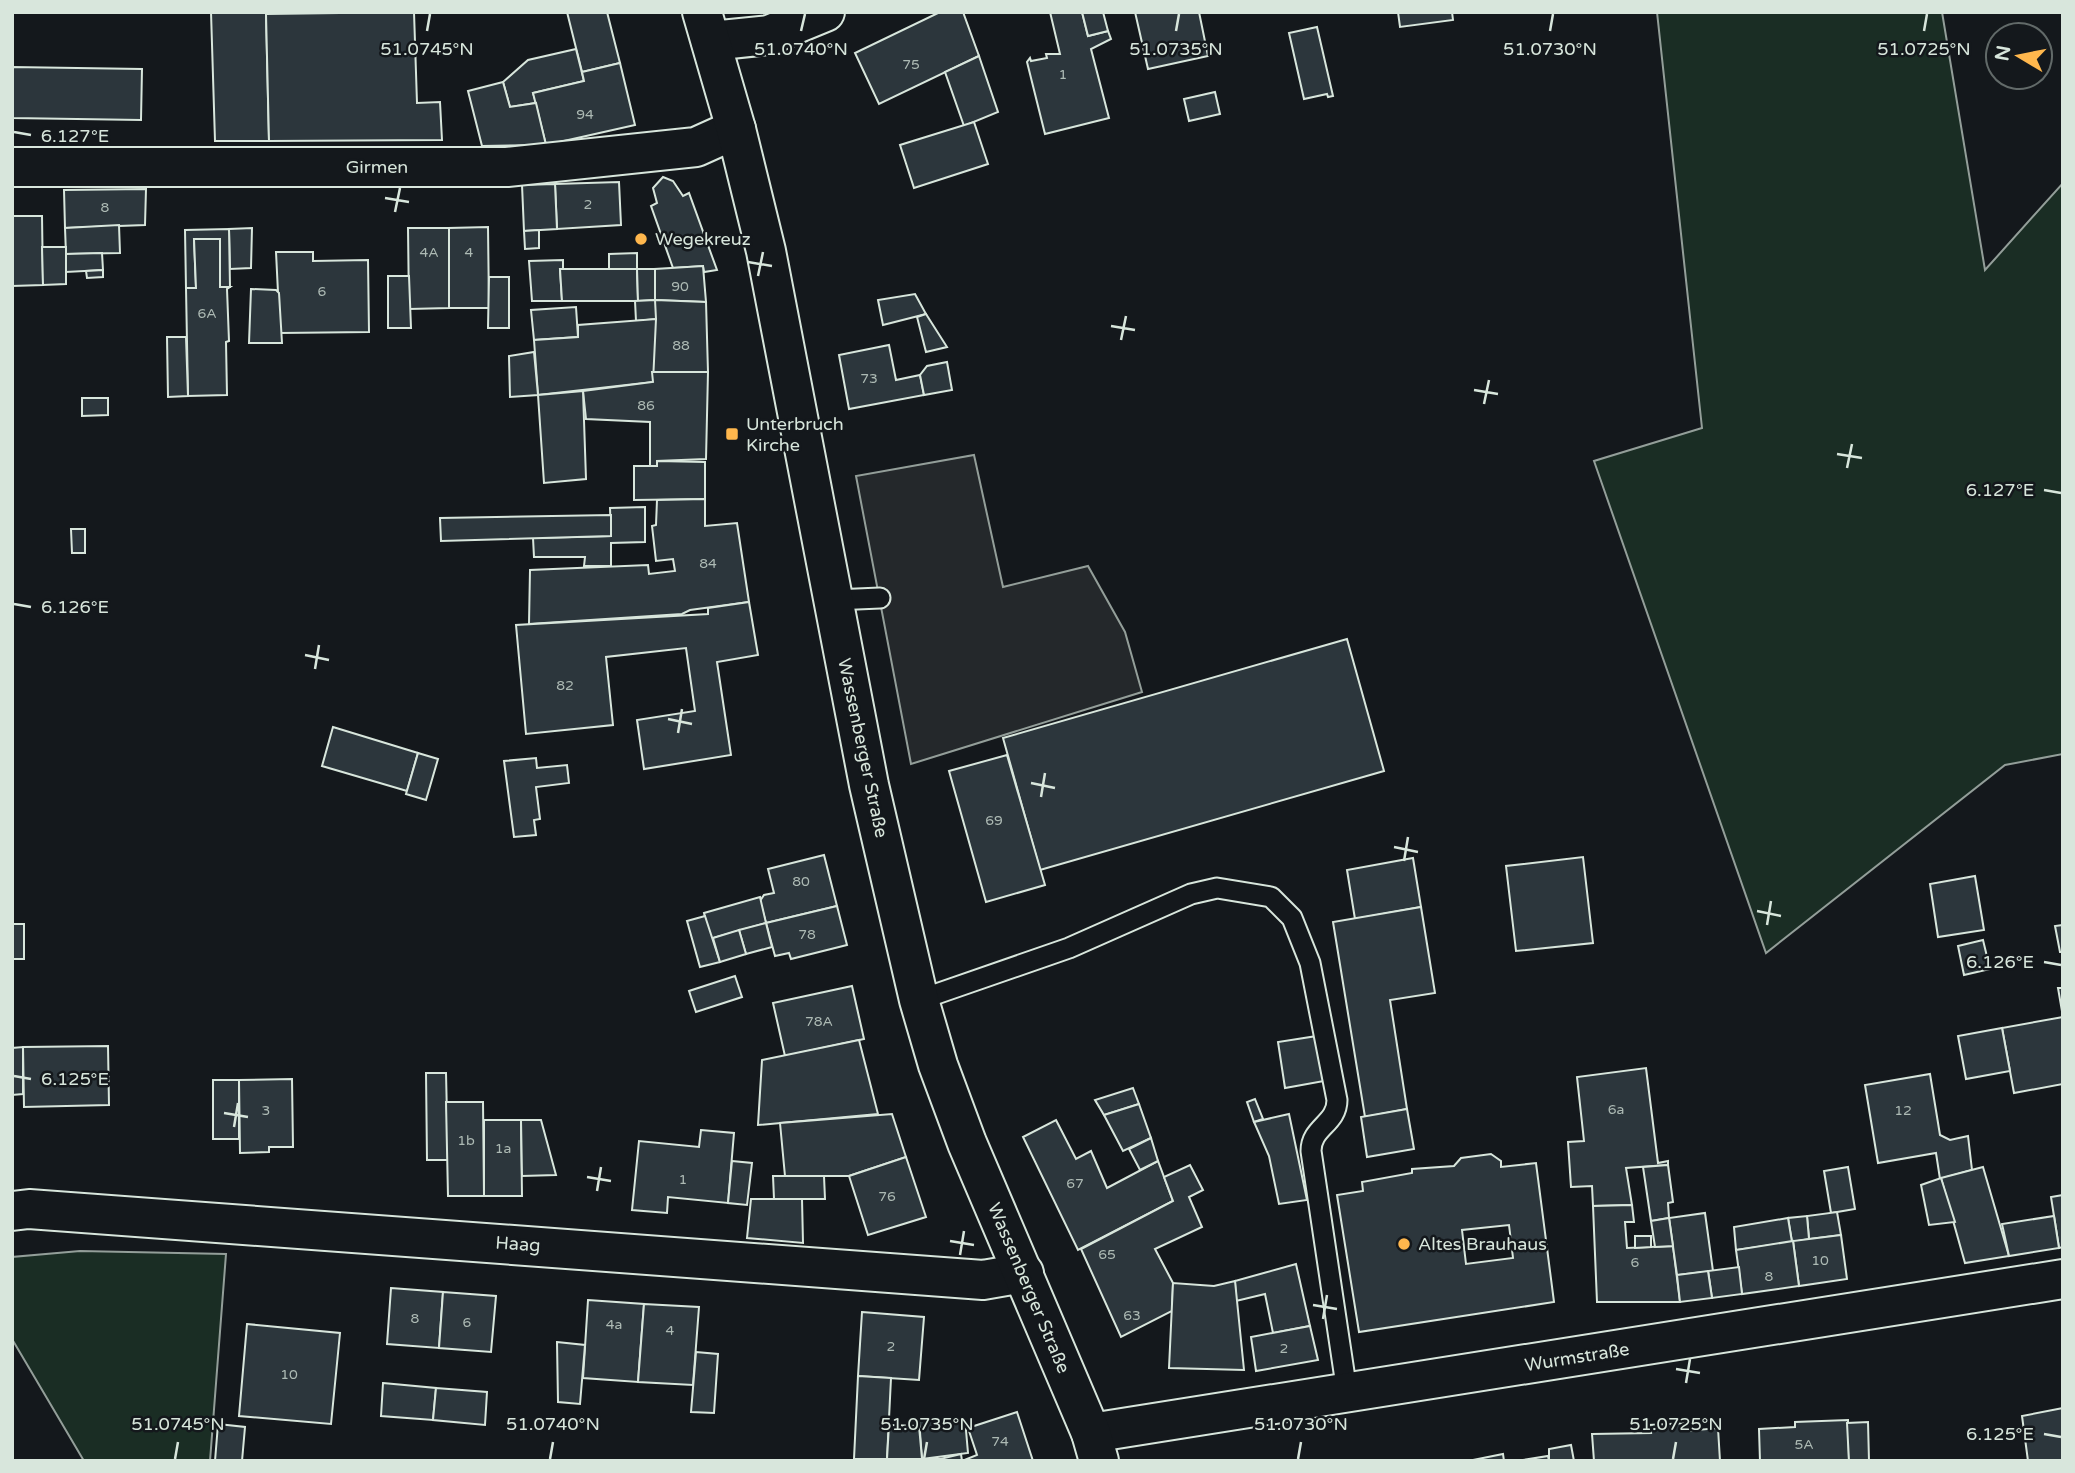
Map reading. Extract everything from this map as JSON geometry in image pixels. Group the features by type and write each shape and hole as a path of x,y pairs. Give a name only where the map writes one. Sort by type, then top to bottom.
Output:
{"street":[{"path":"706,27 769,34 825,12"},
{"name":"Wassenberger Straße","path":"706,27 736,129 766,251 869,785 919,1000 938,1065 967,1143 1095,1447"},
{"name":"Girmen","path":"12,167 507,167 696,147 736,129"},
{"name":"Haag","path":"12,1211 29,1209 983,1280 1024,1273"},
{"name":"Wurmstraße","path":"1095,1447 1347,1392 2063,1279"}],"lane":[{"path":"834,600 880,598"},
{"path":"919,1000 1069,947 1191,894 1217,888 1271,897 1292,918 1310,963 1337,1100 1335,1115 1313,1136 1311,1151 1347,1392"}],"green space":[{"path":"1657,12 1942,12 1985,270 2063,183 2063,754 2005,765 1766,953 1594,461 1702,428"},
{"path":"80,1251 226,1254 210,1461 84,1461 12,1339 12,1257"}],"shaded area":[{"path":"974,455 1003,587 1088,566 1125,632 1142,692 911,764 856,476"}],"building":[{"path":"211,12 328,12 266,14 269,141 215,141"},
{"path":"414,12 417,103 440,102 442,140 269,141 266,14"},
{"path":"567,12 607,12 620,63 582,72"},
{"path":"940,12 963,12 979,56 879,104 855,53"},
{"path":"1050,12 1082,12 1088,36 1108,31 1111,39 1091,49 1109,118 1045,134 1027,62 1030,58 1031,61 1047,58 1046,54 1060,54"},
{"path":"1082,12 1103,12 1108,31 1088,36"},
{"path":"1135,12 1199,12 1208,56 1148,69"},
{"path":"1398,12 1452,12 1453,20 1400,27"},
{"path":"1317,27 1333,96 1328,97 1327,94 1304,99 1289,33"},
{"path":"576,49 584,81 533,93 536,103 510,107 503,82 528,60"},
{"path":"979,56 998,112 964,126 945,72"},
{"path":"620,63 635,125 546,145 533,93 584,81 582,72"},
{"path":"12,67 142,69 141,120 12,118"},
{"path":"503,82 510,107 536,103 546,145 482,146 468,91"},
{"path":"1215,92 1220,114 1189,121 1184,99"},
{"path":"974,122 988,164 914,188 900,145"},
{"path":"663,177 673,181 683,196 689,193 717,270 704,272 703,266 673,268 651,206 657,203 653,188"},
{"path":"619,182 621,225 557,229 555,184"},
{"path":"555,184 557,229 524,231 522,185"},
{"path":"146,189 145,225 65,228 64,190"},
{"path":"12,216 42,216 43,285 12,286"},
{"path":"119,225 120,253 66,254 65,228"},
{"path":"488,227 489,308 449,308 449,228"},
{"path":"252,228 251,268 230,269 229,229"},
{"path":"408,228 449,228 449,308 409,309"},
{"path":"229,229 230,287 220,287 220,239 194,239 196,288 186,288 185,230"},
{"path":"539,230 539,248 525,249 524,231"},
{"path":"194,239 220,239 220,287 230,287 227,289 227,395 188,396 186,288 196,288"},
{"path":"42,247 66,247 66,284 43,285"},
{"path":"276,252 313,252 313,261 368,260 369,332 280,333"},
{"path":"102,253 103,270 66,272 66,254"},
{"path":"637,253 637,269 609,269 609,254"},
{"path":"563,260 563,269 560,269 562,301 532,301 529,261"},
{"path":"703,266 706,302 655,300 655,269"},
{"path":"560,269 637,269 638,301 562,301"},
{"path":"637,269 655,269 655,300 638,301"},
{"path":"103,270 103,277 87,278 86,271"},
{"path":"388,276 409,276 411,328 388,328"},
{"path":"489,277 509,277 509,328 488,328"},
{"path":"251,289 276,290 279,293 282,343 249,343"},
{"path":"915,294 926,314 883,325 878,300"},
{"path":"655,300 706,302 708,372 652,372"},
{"path":"655,300 656,319 636,321 635,301"},
{"path":"576,307 578,337 534,340 531,310"},
{"path":"926,314 947,347 926,352 917,317"},
{"path":"656,319 653,382 538,395 534,340 578,337 578,325"},
{"path":"167,337 186,337 188,396 168,397"},
{"path":"889,345 896,380 920,375 924,395 849,409 839,355"},
{"path":"534,352 538,395 510,397 509,356"},
{"path":"947,362 952,390 924,395 920,375 927,366"},
{"path":"652,372 708,372 706,459 657,461 657,466 650,466 650,422 586,419 583,391 653,382"},
{"path":"583,391 586,479 544,483 538,395"},
{"path":"82,398 108,398 108,415 82,416"},
{"path":"657,461 705,462 705,499 634,500 634,466 657,466"},
{"path":"705,499 705,526 737,523 749,602 690,610 682,614 529,624 530,570 648,565 649,574 675,571 673,559 656,561 652,526 656,525 657,500"},
{"path":"645,507 645,542 611,543 611,566 584,566 585,557 534,557 533,538 611,536 610,508"},
{"path":"611,515 611,536 441,541 440,518"},
{"path":"71,529 85,529 85,553 72,553"},
{"path":"749,602 758,655 717,662 731,755 644,769 637,720 695,711 686,648 606,657 613,725 526,734 516,625 708,614 708,608"},
{"path":"1347,639 1384,771 1040,870 1003,738"},
{"path":"333,727 418,753 407,791 322,766"},
{"path":"418,753 438,759 426,800 406,794"},
{"path":"1007,755 1045,885 986,902 949,771"},
{"path":"536,758 537,768 567,765 569,783 536,787 540,819 534,820 536,835 514,837 504,761"},
{"path":"824,855 837,906 766,923 760,901 764,895 774,893 768,869"},
{"path":"1583,857 1593,943 1516,951 1506,866"},
{"path":"1413,858 1421,907 1355,919 1347,870"},
{"path":"1975,876 1984,930 1938,937 1930,884"},
{"path":"760,897 766,923 710,939 704,913"},
{"path":"837,906 847,945 791,959 789,953 775,956 766,923"},
{"path":"1421,907 1435,993 1390,1000 1407,1109 1365,1117 1333,922"},
{"path":"705,916 720,962 700,967 687,921"},
{"path":"766,923 772,947 746,954 739,930"},
{"path":"12,924 24,924 24,959 12,959"},
{"path":"2063,925 2063,952 2060,952 2055,926"},
{"path":"739,930 746,954 720,962 713,938"},
{"path":"1983,940 1990,969 1964,975 1958,946"},
{"path":"735,976 742,997 696,1012 689,991"},
{"path":"852,986 864,1039 785,1056 773,1003"},
{"path":"2058,988 2063,988 2063,1017"},
{"path":"2063,1017 2063,1084 2014,1093 2002,1028"},
{"path":"2002,1028 2010,1071 1966,1079 1958,1036"},
{"path":"1317,1036 1324,1081 1285,1088 1278,1042"},
{"path":"859,1040 878,1114 758,1125 762,1060"},
{"path":"108,1046 109,1105 24,1107 23,1047"},
{"path":"23,1047 23,1094 12,1095 12,1048"},
{"path":"1646,1068 1658,1163 1668,1161 1668,1165 1626,1168 1632,1205 1593,1206 1592,1186 1571,1187 1568,1142 1584,1141 1577,1077"},
{"path":"426,1073 446,1073 448,1160 427,1160"},
{"path":"1930,1074 1940,1135 1950,1140 1968,1136 1972,1170 1940,1179 1936,1153 1878,1163 1865,1085"},
{"path":"292,1079 293,1147 269,1147 269,1152 240,1153 239,1080"},
{"path":"213,1080 239,1080 239,1139 213,1139"},
{"path":"1133,1088 1139,1104 1104,1115 1095,1100"},
{"path":"1255,1099 1263,1119 1254,1122 1247,1102"},
{"path":"446,1102 483,1102 484,1196 448,1196"},
{"path":"1139,1104 1151,1138 1123,1151 1104,1115"},
{"path":"1407,1109 1414,1149 1367,1157 1361,1117"},
{"path":"892,1114 906,1157 849,1176 785,1176 780,1123"},
{"path":"1289,1114 1307,1200 1279,1204 1269,1156 1254,1122"},
{"path":"484,1120 521,1120 522,1196 484,1196"},
{"path":"521,1120 541,1120 556,1175 522,1176"},
{"path":"1056,1120 1076,1159 1091,1151 1107,1188 1158,1161 1173,1201 1078,1250 1023,1137"},
{"path":"701,1130 734,1133 728,1203 668,1197 667,1213 632,1210 639,1141 699,1147"},
{"path":"1151,1138 1158,1161 1140,1170 1129,1149"},
{"name":"Altes Brauhaus","path":"1491,1154 1501,1161 1501,1167 1536,1163 1554,1302 1359,1332 1337,1195 1363,1191 1362,1182 1412,1173 1412,1169 1454,1166 1461,1158","holes":["1509,1225 1513,1258 1466,1264 1462,1230"]},
{"path":"906,1157 926,1217 868,1235 849,1176"},
{"path":"732,1161 752,1163 747,1205 728,1203"},
{"path":"1190,1165 1203,1190 1189,1197 1202,1227 1155,1249 1173,1283 1172,1311 1121,1337 1081,1249 1173,1201 1164,1177"},
{"path":"1668,1165 1673,1202 1668,1203 1669,1218 1651,1221 1643,1167"},
{"path":"1848,1167 1855,1209 1831,1213 1824,1171"},
{"path":"1983,1167 2009,1256 1965,1263 1941,1178"},
{"path":"773,1176 824,1176 825,1199 774,1199"},
{"path":"1941,1178 1955,1222 1929,1225 1921,1185"},
{"path":"2063,1195 2063,1247 2059,1248 2051,1197"},
{"path":"751,1199 802,1199 803,1243 747,1238"},
{"path":"1632,1205 1634,1222 1625,1222 1627,1248 1673,1246 1680,1302 1597,1302 1593,1206"},
{"path":"1837,1212 1841,1235 1809,1239 1807,1216"},
{"path":"1705,1213 1713,1271 1677,1275 1669,1218"},
{"path":"1807,1216 1809,1239 1792,1242 1788,1218"},
{"path":"2054,1216 2059,1248 2009,1256 2002,1224"},
{"path":"1669,1218 1673,1246 1655,1247 1651,1221"},
{"path":"1788,1218 1792,1242 1736,1250 1734,1227"},
{"path":"1841,1235 1847,1279 1799,1286 1793,1241"},
{"path":"1635,1236 1651,1236 1651,1247 1635,1248"},
{"path":"1793,1241 1799,1286 1742,1294 1736,1250"},
{"path":"1296,1264 1310,1326 1273,1333 1265,1294 1236,1301 1235,1281"},
{"path":"1739,1267 1742,1294 1712,1298 1708,1271"},
{"path":"1708,1271 1712,1298 1680,1302 1677,1275"},
{"path":"1235,1281 1244,1370 1169,1368 1173,1283 1214,1286"},
{"path":"391,1288 443,1292 439,1348 387,1344"},
{"path":"443,1292 496,1296 491,1352 439,1348"},
{"path":"588,1300 644,1304 638,1382 583,1378"},
{"path":"644,1304 699,1307 693,1385 638,1382"},
{"path":"862,1312 924,1317 919,1380 858,1376"},
{"path":"247,1324 340,1333 331,1424 239,1416"},
{"path":"1310,1326 1318,1360 1256,1371 1251,1337"},
{"path":"557,1342 585,1345 580,1404 558,1402"},
{"path":"696,1352 718,1354 714,1413 691,1412"},
{"path":"858,1376 891,1378 887,1459 854,1459"},
{"path":"383,1383 436,1388 433,1420 381,1416"},
{"path":"436,1388 487,1392 485,1425 433,1420"},
{"path":"2063,1408 2063,1461 2028,1461 2022,1416"},
{"path":"1017,1412 1033,1461 962,1461 977,1455 968,1428"},
{"path":"919,1419 965,1419 968,1453 922,1459"},
{"path":"1848,1420 1849,1461 1760,1461 1759,1429 1795,1427 1795,1422"},
{"path":"1868,1422 1869,1461 1849,1461 1847,1423"},
{"path":"1688,1423 1687,1431 1718,1428 1720,1461 1594,1461 1592,1434 1651,1433 1649,1425"},
{"path":"218,1424 245,1427 242,1461 215,1461"},
{"path":"889,1425 919,1426 922,1459 887,1459"},
{"path":"1571,1445 1574,1461 1549,1461 1549,1449"},
{"path":"961,1454 962,1461 940,1461 940,1459"},
{"path":"1503,1454 1504,1461 1468,1461"},
{"path":"1548,1456 1549,1461 1517,1461"},
{"path":"940,1459 940,1461 854,1461"}],"place":[{"name":"Wegekreuz","path":"641,239"},
{"name":"Unterbruch Kirche","path":"732,434"},
{"name":"Altes Brauhaus","path":"1404,1244"}]}
